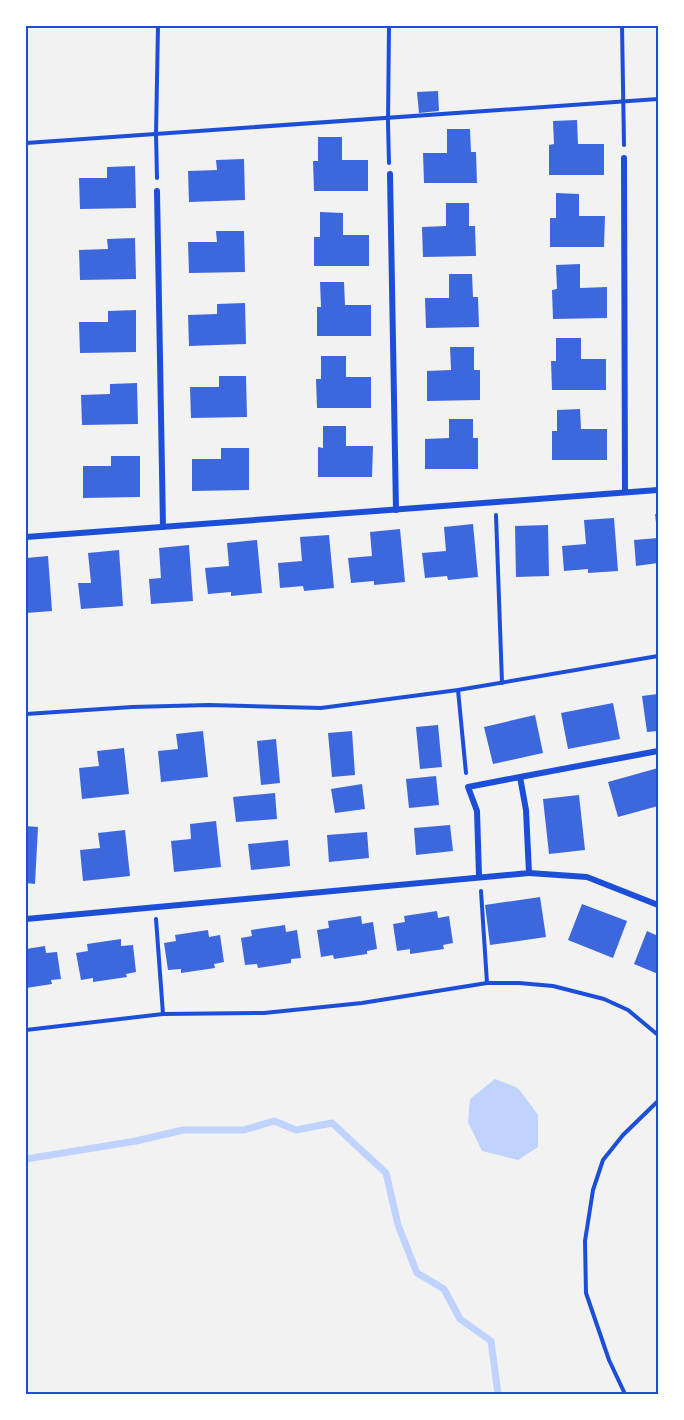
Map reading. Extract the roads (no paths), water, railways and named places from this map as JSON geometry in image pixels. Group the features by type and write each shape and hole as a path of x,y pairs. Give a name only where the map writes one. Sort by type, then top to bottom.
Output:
{"street":[{"path":"624,158 625,492"},
{"path":"390,174 396,510"},
{"path":"157,192 163,527"},
{"path":"26,537 658,490"},
{"path":"480,876 477,811 468,787 658,751"},
{"path":"520,777 527,821 528,873"},
{"path":"26,919 528,873 588,877 658,905"}],"water":[{"path":"495,1079 518,1088 538,1115 538,1147 518,1160 482,1151 468,1122 470,1099"}],"waterway":[{"path":"26,1159 136,1141 183,1130 244,1130 274,1121 296,1130 332,1123 386,1173 398,1225 417,1273 444,1289 460,1319 491,1341 498,1394"}]}
